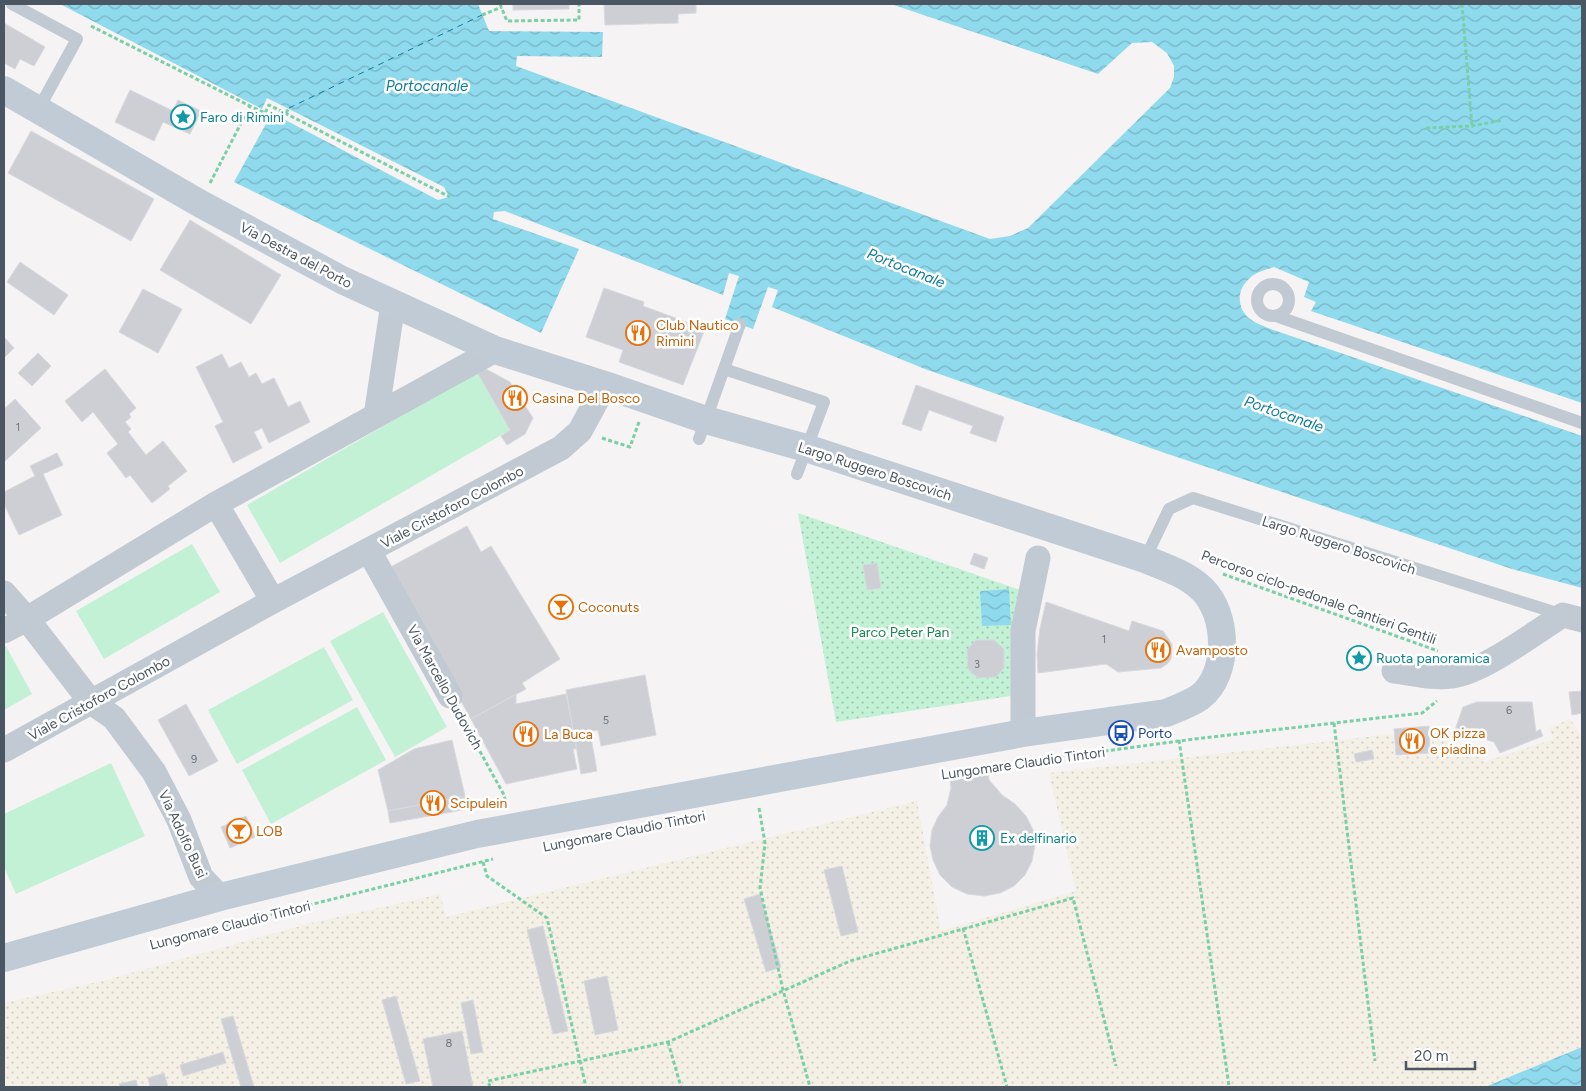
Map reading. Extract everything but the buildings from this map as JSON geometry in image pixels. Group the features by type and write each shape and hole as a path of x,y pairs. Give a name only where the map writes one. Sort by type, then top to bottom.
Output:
{"street":[{"name":"Via Destra del Porto","path":"8,98 38,110 199,203 342,280 496,350 605,385"},
{"path":"376,416 393,304"},
{"path":"4,631 27,619 216,504 496,350"},
{"name":"Largo Ruggero Boscovich","path":"605,385 702,430 806,448 1145,559 1183,576 1203,590 1214,604 1221,626 1223,656 1214,679 1202,696 1184,706"},
{"name":"Viale Cristoforo Colombo","path":"4,750 272,601 561,448 580,431 605,385"},
{"path":"216,504 272,601"},
{"name":"Via Marcello Dudovich","path":"369,551 450,696"},
{"path":"1023,733 1023,631 1038,558"},
{"name":"Via Adolfo Busi","path":"4,593 27,619 91,702 114,718 154,772 178,820 201,877 220,897"},
{"path":"1394,671 1432,676 1452,676 1481,666 1573,617"},
{"name":"Lungomare Claudio Tintori","path":"4,958 220,897 511,827 1023,733 1153,715 1184,706"}],"lane":[{"path":"12,4 77,39 38,110"},
{"path":"1276,316 1582,423"},
{"path":"702,430 740,324"},
{"path":"724,369 824,402 797,474"},
{"name":"Largo Ruggero Boscovich","path":"1145,559 1169,509 1193,498 1573,617"}],"path":[{"path":"482,15 501,6 507,21 578,20 579,4"},
{"path":"1462,4 1472,126"},
{"path":"90,26 265,113 269,105 286,113 450,197"},
{"path":"199,203 250,106"},
{"path":"286,113 289,108"},
{"path":"1426,128 1472,126 1503,120"},
{"name":"Percorso ciclo-pedonale Cantieri Gentili","path":"1215,571 1444,653"},
{"name":"Via Marcello Dudovich","path":"450,696 504,795 511,827"},
{"path":"1374,1061 1334,723 1422,713 1444,696"},
{"name":"Lungomare Claudio Tintori","path":"989,767 1194,739 1334,723"},
{"path":"1179,741 1229,1086"},
{"path":"754,782 766,843 760,888 783,990 810,1087"},
{"name":"Lungomare Claudio Tintori","path":"153,944 502,857"},
{"path":"482,862 487,876 547,918 586,1087"},
{"path":"490,1087 488,1081 668,1042 850,961 1073,898 1116,1066"},
{"path":"963,928 1007,1087"},
{"path":"668,1042 681,1087"}],"green space":[{"path":"477,372 510,430 280,563 247,505"},
{"name":"Parco Peter Pan","path":"798,513 1026,592 1017,695 836,722"},
{"path":"192,544 220,592 104,659 76,611"},
{"path":"383,612 447,727 395,757 330,641"},
{"path":"6,646 32,694 4,710 4,647"},
{"path":"324,647 353,700 237,764 208,710"},
{"path":"357,707 386,760 271,824 242,770"},
{"path":"111,763 145,836 16,894 4,867 4,814"}],"sand":[{"path":"1570,719 1582,737 1582,1047 1485,1087 4,1087 4,1003 106,980 311,923 440,894 446,917 917,801 941,931 1076,891 1049,773 1393,734 1395,757 1433,754 1432,733 1449,739 1451,745 1482,757 1484,762 1554,739 1549,728"}],"water":[{"name":"Portocanale","path":"60,4 478,4 489,31 603,32 602,57 517,56 516,66 990,239 1010,236 1028,228 1170,88 1174,77 1174,66 1167,53 1152,42 1132,43 1098,74 891,4 1582,4 1582,403 1311,311 1316,302 1304,297 1309,282 1274,267 1251,277 1242,288 1240,299 1246,315 1254,322 1268,328 1582,436 1582,588 1512,569 1162,452 925,369 772,307 778,290 768,287 753,329 725,319 739,276 729,273 723,295 505,211 494,212 493,219 579,249 541,333 234,182 272,113 438,200 449,197 444,187 267,98 262,109"},
{"path":"1009,589 1011,625 982,626 980,591"},
{"path":"1582,1047 1582,1087 1485,1087"}],"ferry route":[{"path":"289,108 482,15"}],"place":[{"name":"Faro di Rimini","path":"183,117"},
{"name":"Club Nautico Rimini","path":"638,333"},
{"name":"Casina Del Bosco","path":"515,398"},
{"name":"Coconuts","path":"561,607"},
{"name":"Avamposto","path":"1158,650"},
{"name":"Ruota panoramica","path":"1359,658"},
{"name":"Porto","path":"1121,733"},
{"name":"La Buca","path":"526,734"},
{"name":"OK pizza e piadina","path":"1412,741"},
{"name":"Scipulein","path":"433,803"},
{"name":"LOB","path":"239,831"},
{"name":"Ex delfinario","path":"982,838"}]}
